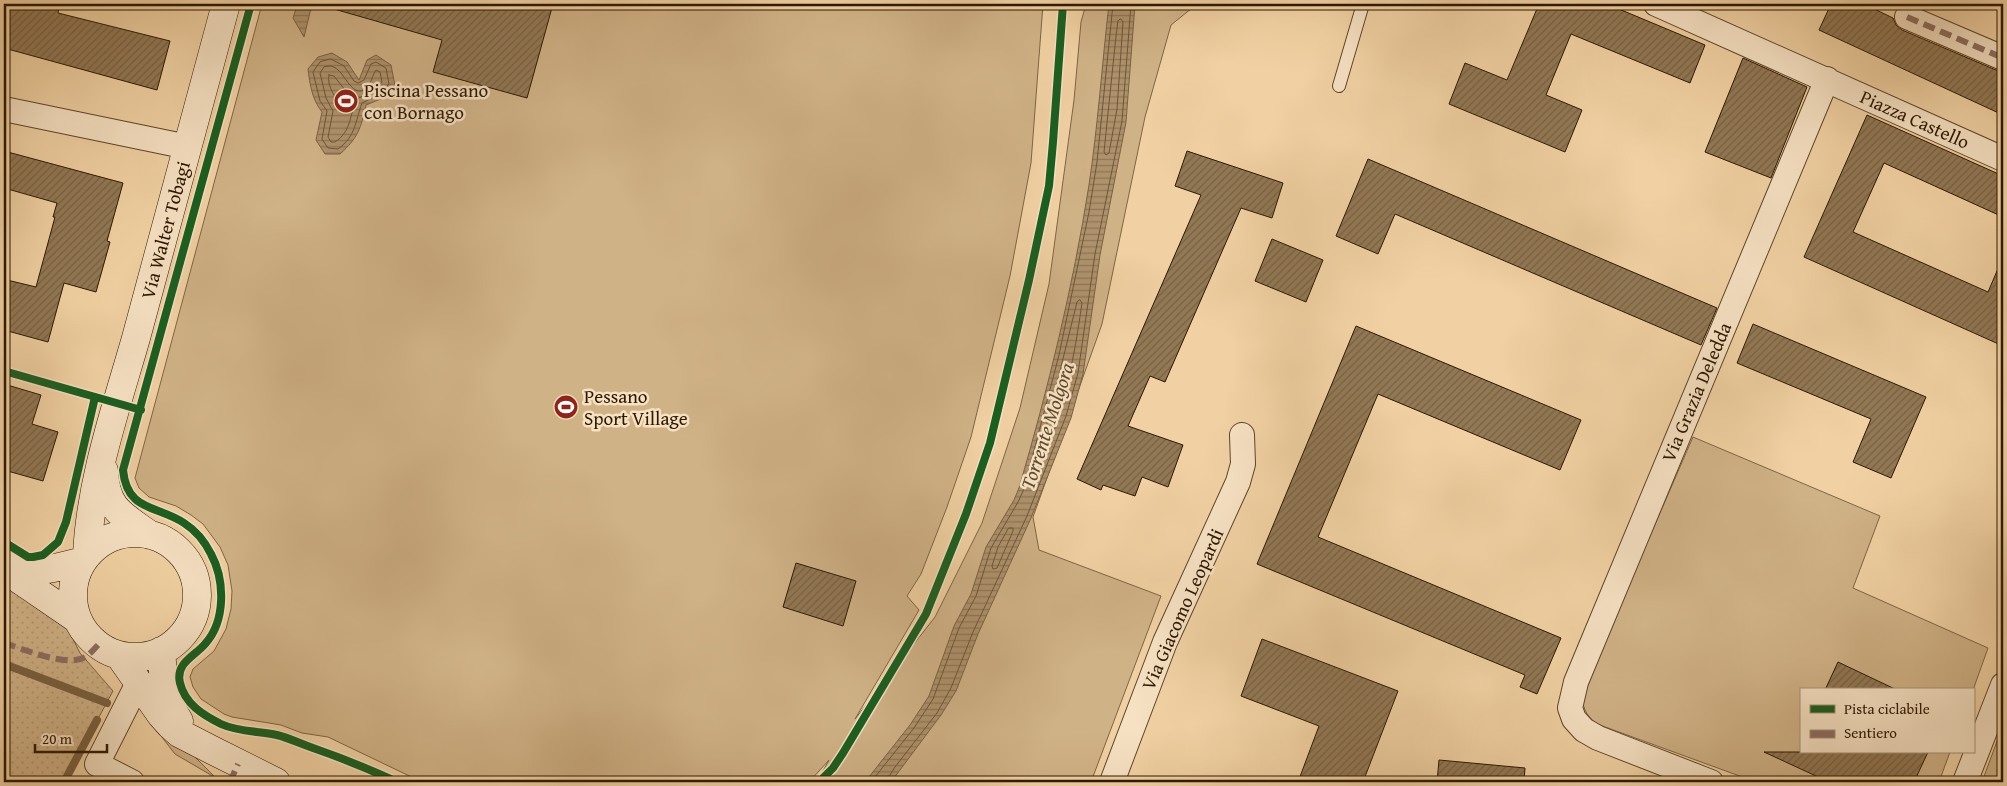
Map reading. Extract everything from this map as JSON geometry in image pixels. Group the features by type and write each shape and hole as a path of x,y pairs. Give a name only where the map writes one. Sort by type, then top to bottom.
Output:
{"street":[{"name":"Via Walter Tobagi","path":"85,558 103,455 226,4"},
{"name":"Piazza Castello","path":"1656,4 2003,159"},
{"path":"1906,17 2003,58"},
{"name":"Via Grazia Deledda","path":"1711,782 1592,735 1579,725 1570,708 1576,682 1826,79"},
{"path":"4,109 188,147"},
{"name":"Via Giacomo Leopardi","path":"1112,782 1165,642 1238,482 1242,464 1242,435"},
{"name":"Via Walter Tobagi","path":"103,455 105,484 109,499 120,513 150,535"},
{"path":"135,533 150,535 170,544 189,565 196,587 195,609 189,625 179,639 161,651 139,657 119,655 104,648 84,631 74,605 73,590 76,574 85,558 98,545 113,537 135,533"},
{"path":"4,562 34,571 48,570 85,558"},
{"path":"4,569 78,619"},
{"path":"161,651 165,687 174,712 182,726 212,750"},
{"path":"119,655 170,725 179,733 276,782"},
{"path":"132,782 97,764 138,683"},
{"path":"1965,782 2003,685"}],"lane":[{"path":"1339,86 1363,4"}],"green space":[{"name":"Pessano Sport Village","path":"262,4 1043,4 1031,163 1010,276 971,437 921,574 907,596 919,610 855,719 935,617 982,523 1020,408 1049,284 1074,100 1081,22 1086,4 1197,4 1171,25 1145,117 1102,324 1033,517 1039,550 1161,596 1091,782 817,782 829,760 809,782 422,782 328,737 302,733 281,725 232,717 201,699 193,687 190,677 193,669 214,651 226,629 231,609 232,591 228,565 220,547 203,524 176,506 149,497 139,488 135,478"},
{"path":"1693,437 1880,516 1853,588 1988,648 1974,688 1800,688 1800,754 1949,754 1939,782 1756,782 1597,724 1589,717 1583,705 1583,690"},
{"path":"4,579 62,617 80,653 113,691 64,782 4,782"},
{"path":"2003,725 2003,782 1982,782"},
{"path":"158,732 185,747 216,778 175,754"}],"water":[{"path":"312,4 304,37 293,18 297,6"},
{"name":"Torrente Molgora","path":"1109,4 1135,4 1126,122 1100,255 1083,374 1071,418 1031,518 978,634 956,691 941,715 891,782 865,782 910,725 929,696 954,626 971,594 986,547 1019,488 1059,338 1083,223 1095,140"},
{"name":"Piscina Pessano con Bornago","path":"332,53 347,62 359,80 367,60 376,55 391,65 395,86 383,98 366,105 358,132 351,143 340,154 325,154 316,140 322,112 314,97 308,69 318,57"}],"building":[{"path":"10,4 60,4 58,13 170,41 157,90 4,48 4,26"},
{"path":"335,4 553,4 527,98 433,72 442,40 334,9"},
{"path":"1539,4 1607,4 1705,45 1690,83 1571,34 1546,95 1582,110 1565,152 1449,104 1465,63 1507,80"},
{"path":"1831,4 1864,4 1893,18 1896,25 1902,30 2003,73 2003,115 1819,30"},
{"path":"1743,58 1807,87 1771,178 1705,152"},
{"path":"1867,115 2003,176 2003,217 1884,163 1853,232 1988,292 2003,257 2003,346 1804,257"},
{"path":"4,151 123,183 107,241 110,242 96,292 64,283 48,342 4,330 4,292 7,280 36,287 57,203 4,188"},
{"path":"1187,151 1283,183 1272,218 1241,208 1165,382 1150,376 1128,426 1183,445 1168,487 1142,477 1135,496 1103,485 1101,490 1077,479 1201,195 1175,186"},
{"path":"1368,159 1717,308 1701,345 1395,214 1378,254 1336,236"},
{"path":"1272,239 1323,260 1306,302 1255,281"},
{"path":"1753,324 1926,397 1891,478 1853,462 1871,419 1737,363"},
{"path":"1356,326 1581,420 1560,470 1378,394 1318,537 1561,638 1537,694 1520,687 1525,675 1257,564"},
{"path":"4,384 41,395 32,424 58,432 43,481 4,470"},
{"path":"796,563 856,581 843,626 783,607"},
{"path":"1262,639 1398,691 1363,782 1298,782 1319,726 1241,696"},
{"path":"1838,662 1893,688 1826,688"},
{"path":"1764,752 1800,752 1800,754 1927,754 1914,782 1829,782"},
{"path":"1439,760 1525,768 1524,782 1437,782"}],"waterway":[{"path":"4,664 107,703"},
{"path":"64,782 97,720"}],"marked path":[{"path":"1907,17 2003,58"},
{"path":"4,643 46,657 69,660 87,656 98,645"},
{"path":"230,782 238,764"}],"cycle path":[{"path":"251,4 123,470 130,493 145,506 174,517 188,526 203,541 216,564 221,588 220,612 217,624 205,644 187,660 180,670 179,676 182,690 190,703 208,717 228,727 282,736 397,782"},
{"path":"819,782 833,768 843,753 926,614 966,514 990,443 1029,280 1049,186 1063,4"},
{"path":"4,371 141,410"},
{"path":"4,542 28,557 43,555 58,542 66,522 95,397"}],"place":[{"name":"Piscina Pessano con Bornago","path":"346,101"},
{"name":"Pessano Sport Village","path":"566,407"}]}
